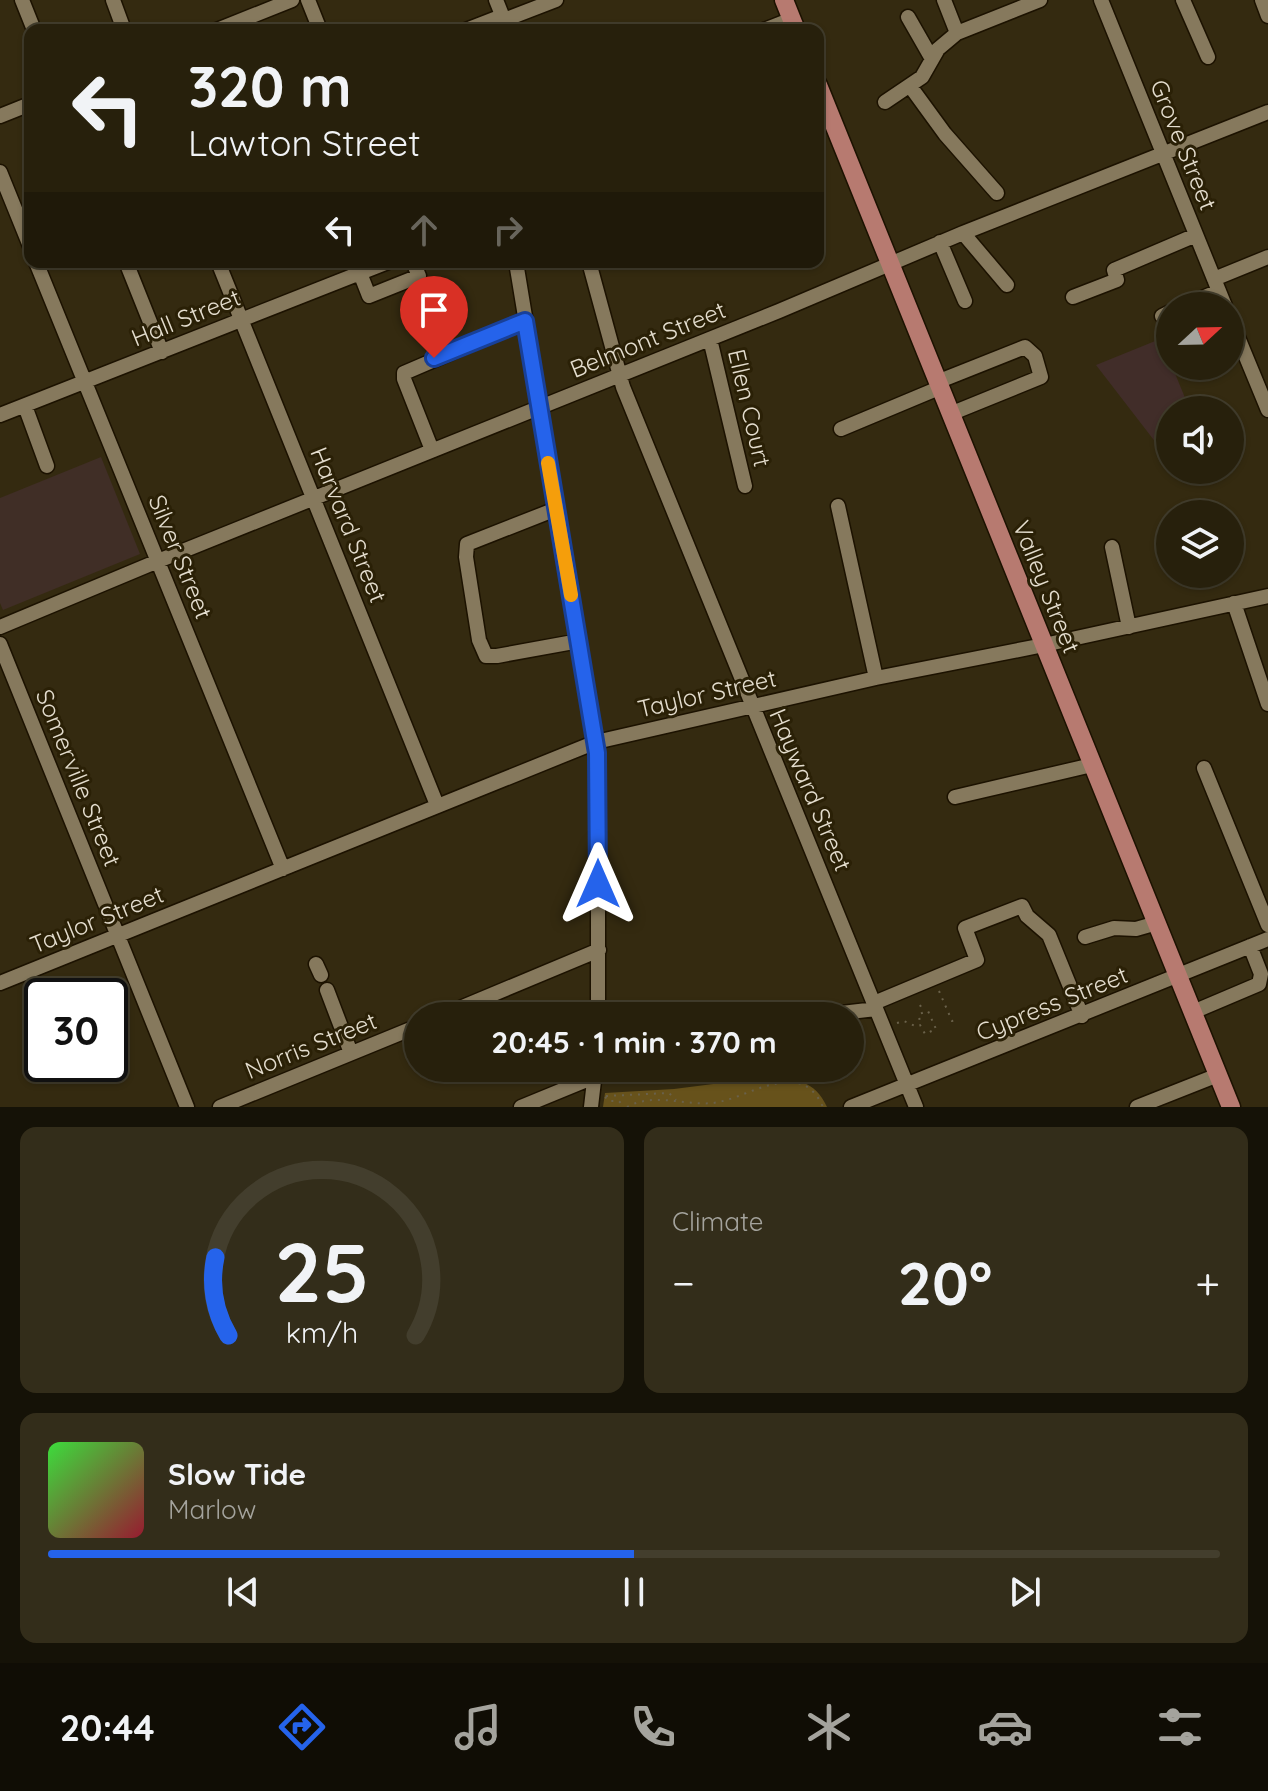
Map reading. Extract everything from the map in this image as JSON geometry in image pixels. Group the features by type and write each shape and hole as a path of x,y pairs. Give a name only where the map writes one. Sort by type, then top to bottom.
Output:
{"main road":[{"path":"784,0 794,24"},
{"name":"Valley Street","path":"824,100 1231,1107"}],"street":[{"path":"22,0 32,24"},
{"path":"113,0 122,24"},
{"path":"232,24 292,0"},
{"path":"308,0 318,24"},
{"path":"496,0 505,22 556,0"},
{"path":"944,0 957,33"},
{"path":"885,102 922,77 944,41 1040,0"},
{"name":"Grove Street","path":"1101,0 1219,292"},
{"path":"1183,0 1208,57"},
{"path":"1262,0 1268,16"},
{"path":"908,17 932,59"},
{"path":"910,86 952,143 997,193"},
{"path":"0,116 24,106"},
{"name":"Belmont Street","path":"0,627 710,339 940,242 1268,112"},
{"path":"1,177 24,232"},
{"path":"963,233 1007,285"},
{"path":"1073,297 1117,280 1114,270 1196,235"},
{"path":"940,242 965,301"},
{"path":"1205,292 1268,257"},
{"name":"Silver Street","path":"38,268 283,869"},
{"path":"128,268 162,352"},
{"name":"Harvard Street","path":"220,268 437,805"},
{"name":"Hall Street","path":"0,414 373,268"},
{"path":"360,273 369,296 419,276 416,268"},
{"path":"517,268 596,742 598,1002"},
{"name":"Hayward Street","path":"591,268 619,376 916,1107"},
{"path":"432,450 404,373 525,321"},
{"name":"Ellen Court","path":"710,339 745,486"},
{"path":"841,429 1025,347 1035,356 1041,377 950,414"},
{"path":"1244,350 1267,403"},
{"path":"25,406 47,466"},
{"path":"838,506 876,678"},
{"path":"556,509 467,544 466,557 479,640 486,656 579,641"},
{"path":"1112,547 1129,627"},
{"name":"Taylor Street","path":"1,981 596,742 876,678 1268,596"},
{"path":"1234,603 1268,704"},
{"name":"Somerville Street","path":"0,644 187,1107"},
{"path":"955,797 1092,765"},
{"path":"1204,768 1268,925"},
{"path":"864,1008 875,1006 977,960 965,928 1022,906 1027,916 1049,935 1082,1016"},
{"path":"1085,937 1114,928 1136,929 1157,923"},
{"name":"Cypress Street","path":"851,1107 1268,939"},
{"path":"1193,1012 1259,984 1261,974 1250,946"},
{"path":"475,1002 599,950"},
{"path":"327,990 351,1053"},
{"name":"Norris Street","path":"220,1107 404,1032"},
{"path":"1137,1107 1218,1075"},
{"path":"521,1107 574,1082"}],"path":[{"path":"937,986 952,1021 958,1019"},
{"path":"920,1005 923,1012"},
{"path":"923,1012 930,1013 936,1029 925,1034 920,1025 918,1016 923,1012"},
{"path":"893,1025 904,1021 920,1025"},
{"path":"599,1100 619,1101 626,1107 657,1100 711,1103 756,1088 789,1083 802,1084 817,1095 823,1107"},
{"path":"599,1100 620,1095 669,1093 676,1101"},
{"path":"619,1101 620,1095"}],"shaded area":[{"path":"1156,341 1156,380 1178,380 1184,396 1156,396 1156,443 1096,365"},
{"path":"101,457 140,554 3,610 0,603 0,498"},
{"path":"729,1082 803,1082 816,1091 827,1107 603,1107 605,1093"}],"slow traffic":[{"path":"548,463 571,595"}],"route":[{"path":"434,358 525,321 597,753 598,884"}]}
